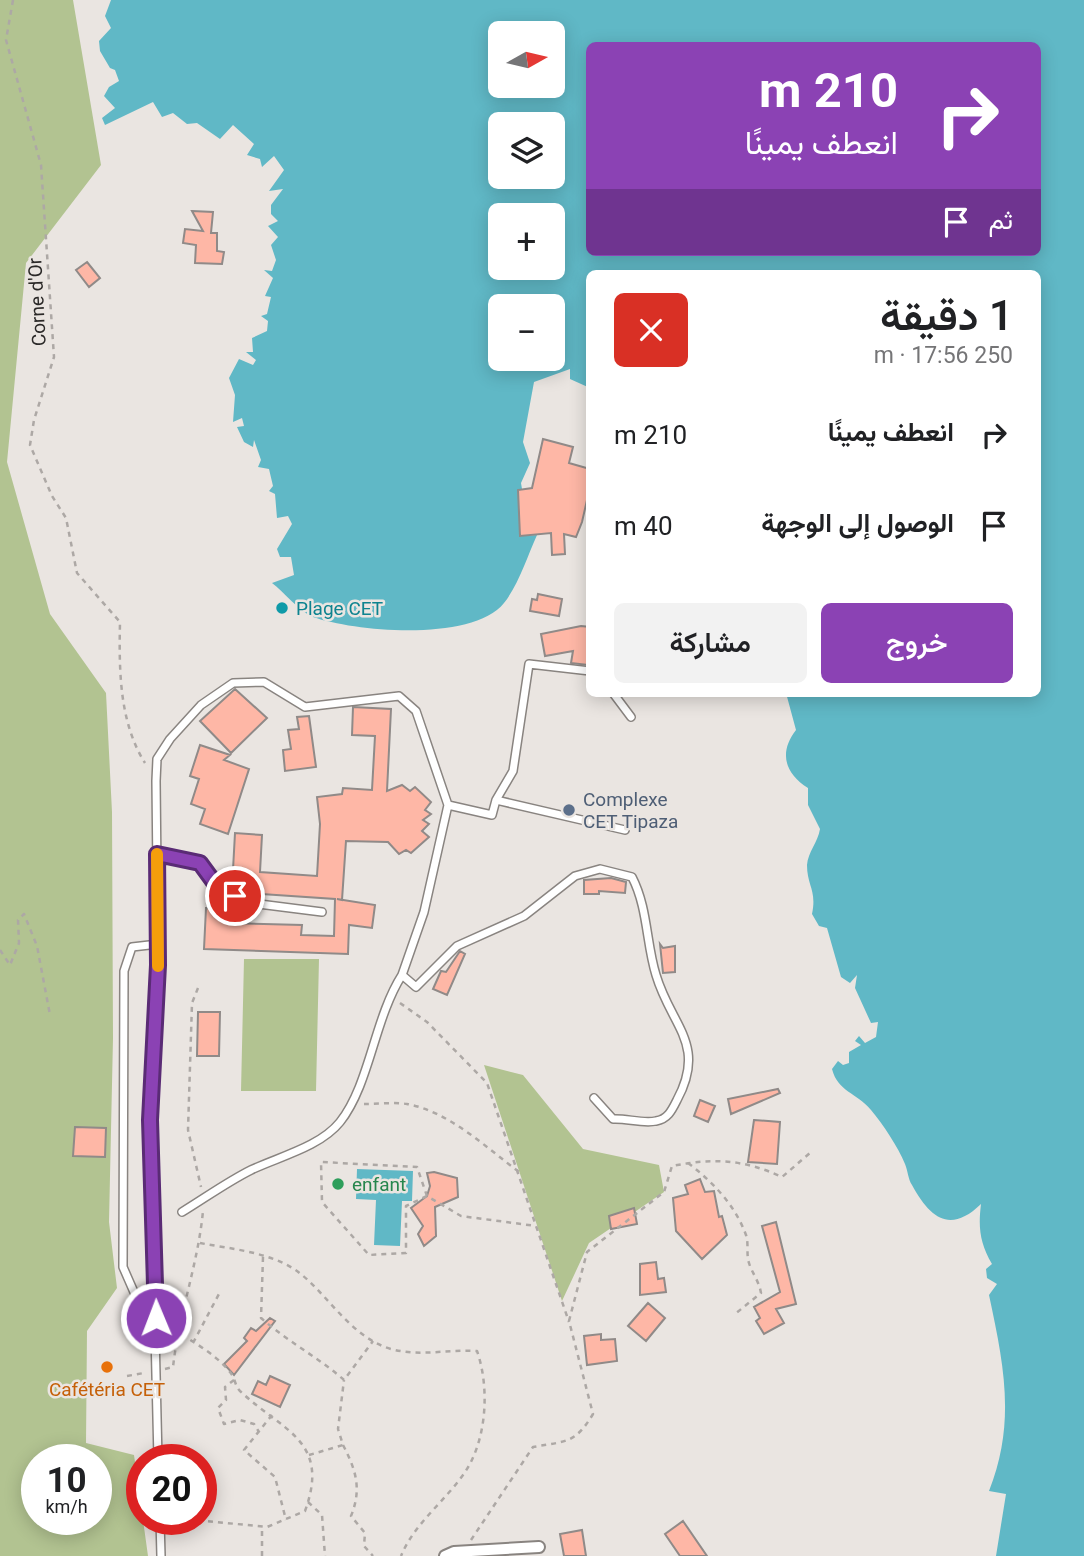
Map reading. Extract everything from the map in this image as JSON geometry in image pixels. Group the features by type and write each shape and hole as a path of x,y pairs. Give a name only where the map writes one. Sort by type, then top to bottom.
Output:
{"street":[{"path":"446,1556 463,1551 539,1547"}],"lane":[{"path":"448,804 492,815 496,800 513,771 529,664 586,671"},
{"path":"158,1444 150,1120 158,944 157,760 170,739 201,705 233,682 264,682 304,706 399,696 416,711 448,804 424,912 402,975 389,995 350,1104 339,1124 296,1153 251,1170 183,1212"},
{"path":"616,697 631,717"},
{"path":"496,800 625,830"},
{"path":"157,854 200,863 219,889 251,903 322,912"},
{"path":"402,975 416,987 457,946 524,916 575,876 600,869 632,877 643,898 648,947 661,993 690,1048 686,1083 670,1115 655,1122 613,1119 594,1098"},
{"path":"157,1344 123,1267 124,971 132,947 158,944"},
{"path":"160,1535 161,1556"}],"path":[{"name":"Corne d'Or","path":"13,0 6,40 41,165 54,357 34,420 30,445 52,496 66,518 77,573 120,622 121,685 132,741 156,781"},
{"path":"0,950 10,965 19,943 18,920 24,914 37,946 50,1015"},
{"path":"127,1376 173,1367 177,1332 200,1243 204,1199 188,1130 192,1003 198,988"},
{"path":"389,995 427,1022 487,1083 570,1325 593,1413 581,1434 566,1441 533,1447 463,1551"},
{"path":"350,1104 408,1104 434,1114 481,1143 519,1172"},
{"path":"570,1325 587,1252 664,1192 672,1166 709,1159 758,1166 782,1177 810,1153"},
{"path":"427,1196 406,1206 406,1253 369,1255 322,1202 321,1162 417,1167 427,1196 461,1216 536,1226"},
{"path":"688,1163 709,1179 731,1205 746,1237 749,1264 759,1281 761,1293 735,1314"},
{"path":"200,1243 263,1256 297,1271 331,1307 373,1340 392,1349 440,1354 477,1351 484,1385 482,1437 464,1474 432,1509 401,1556"},
{"path":"263,1256 261,1318 304,1352 319,1358 344,1380"},
{"path":"193,1343 220,1292"},
{"path":"156,1318 231,1373 238,1389 303,1441 313,1490 305,1511 287,1521 262,1527 217,1522"},
{"path":"373,1340 344,1380 338,1429 355,1468 359,1497 351,1516 365,1533 364,1546 373,1556"},
{"path":"234,1380 225,1387 226,1400 218,1408 224,1424 240,1420 254,1424 259,1432"},
{"path":"272,1415 244,1450 275,1477 287,1521"},
{"path":"307,1456 343,1445"},
{"path":"308,1502 321,1515 325,1556"},
{"path":"262,1527 262,1556"}],"green space":[{"path":"0,0 73,0 101,165 26,263 7,462 50,614 106,693 112,812 113,1038 109,1222 117,1288 87,1331 86,1443 90,1444 21,1444 21,1535 112,1535 112,1450 126,1453 126,1535 145,1535 148,1556 0,1556"},
{"path":"244,959 319,959 316,1091 241,1091"},
{"path":"484,1065 523,1075 583,1149 659,1165 664,1192 589,1243 562,1301"}],"water":[{"path":"111,0 1084,0 1084,1556 996,1556 1006,1494 989,1491 1002,1442 1005,1394 989,1295 997,1284 987,1278 986,1269 992,1264 981,1235 981,1204 970,1213 951,1220 934,1214 919,1197 902,1157 880,1122 865,1104 835,1077 832,1069 838,1061 843,1065 849,1063 849,1052 861,1045 855,1041 859,1036 865,1043 876,1037 878,1022 871,1023 855,988 857,975 850,983 841,977 827,928 819,926 812,914 813,893 807,865 820,829 808,805 808,788 789,769 786,754 787,746 796,730 787,697 1041,697 1041,270 586,270 586,386 570,379 570,369 565,371 565,294 488,294 488,371 564,371 534,382 523,442 530,463 521,483 525,507 519,518 522,536 537,535 518,579 504,603 489,615 467,624 413,630 357,627 332,622 313,617 302,610 272,583 294,575 291,557 280,557 277,549 292,524 288,516 277,518 275,494 269,491 273,486 269,469 258,467 261,460 254,440 253,447 244,442 237,427 244,426 242,418 233,422 235,395 229,378 239,359 253,365 256,360 246,352 253,352 252,338 267,331 268,321 261,316 267,314 271,297 265,296 273,278 264,270 272,271 276,260 271,245 278,237 268,226 278,221 271,214 271,205 283,189 269,191 284,170 274,156 262,167 260,159 247,155 254,144 233,125 220,139 197,123 187,124 173,113 162,117 153,102 105,125 102,118 115,108 104,96 109,87 119,81 115,70 110,68 100,51 99,41 111,28 105,16"},
{"path":"357,1169 413,1171 412,1201 402,1201 400,1246 374,1245 376,1200 356,1199"}],"building":[{"path":"192,211 213,212 211,233 217,233 217,251 224,252 222,264 195,263 196,245 183,243 185,229 203,231"},
{"path":"87,262 100,278 89,287 76,270"},
{"path":"543,439 573,447 569,463 586,468 586,504 576,537 564,534 565,554 552,555 551,533 520,536 518,490 532,488"},
{"path":"538,594 562,599 559,616 530,611 532,599 537,600"},
{"path":"586,627 586,665 571,663 573,651 545,656 541,634"},
{"path":"235,689 267,718 231,753 200,721"},
{"path":"353,707 391,709 387,791 402,785 410,791 415,787 431,802 425,810 431,814 423,820 429,824 422,831 429,837 411,853 406,850 399,854 388,842 346,841 342,900 375,905 372,928 349,925 348,954 204,949 206,908 228,909 228,923 302,925 301,935 334,936 335,899 245,893 232,888 235,833 262,835 260,872 317,876 320,824 317,797 342,794 343,788 372,790 375,736 352,735"},
{"path":"309,716 316,767 285,771 283,750 291,749 288,730 299,729 297,717"},
{"path":"200,745 230,755 224,760 249,769 228,834 200,824 205,809 191,804 199,779 190,776"},
{"path":"611,878 626,882 625,893 599,891 599,894 584,894 584,880"},
{"path":"660,944 663,948 675,946 675,972 663,973"},
{"path":"460,951 465,954 447,995 433,989 441,971 446,972"},
{"path":"198,1012 220,1012 219,1056 197,1056"},
{"path":"778,1089 780,1093 731,1114 728,1099"},
{"path":"700,1100 715,1106 708,1122 694,1116"},
{"path":"754,1120 780,1122 777,1164 748,1162"},
{"path":"75,1127 106,1128 105,1157 73,1156"},
{"path":"434,1172 457,1178 458,1197 435,1207 436,1236 424,1246 418,1234 423,1226 411,1208 427,1196 430,1186 427,1173"},
{"path":"700,1179 705,1192 714,1191 719,1217 722,1216 727,1235 702,1259 676,1231 673,1198 688,1194 685,1185"},
{"path":"634,1208 637,1224 611,1229 609,1216"},
{"path":"776,1222 796,1304 776,1309 784,1323 764,1334 756,1321 760,1318 754,1307 780,1292 762,1226"},
{"path":"656,1262 658,1279 664,1278 666,1292 640,1295 640,1264"},
{"path":"648,1303 665,1318 646,1341 628,1326"},
{"path":"270,1318 275,1321 234,1375 224,1364 247,1341 244,1338 251,1328 256,1331"},
{"path":"601,1334 601,1340 615,1339 617,1361 587,1365 584,1336"},
{"path":"270,1376 290,1385 280,1407 252,1394 258,1381 266,1385"},
{"path":"683,1521 707,1556 680,1556 665,1534"},
{"path":"582,1530 586,1556 564,1556 560,1534"}],"slow traffic":[{"path":"157,854 158,966"}],"place":[{"name":"Plage CET","path":"282,608"},
{"name":"Complexe CET Tipaza","path":"569,810"},
{"name":"enfant","path":"338,1184"},
{"name":"Cafétéria CET","path":"107,1367"}],"route":[{"path":"156,1318 150,1120 158,965 157,854 200,863 219,889 235,896"}]}
